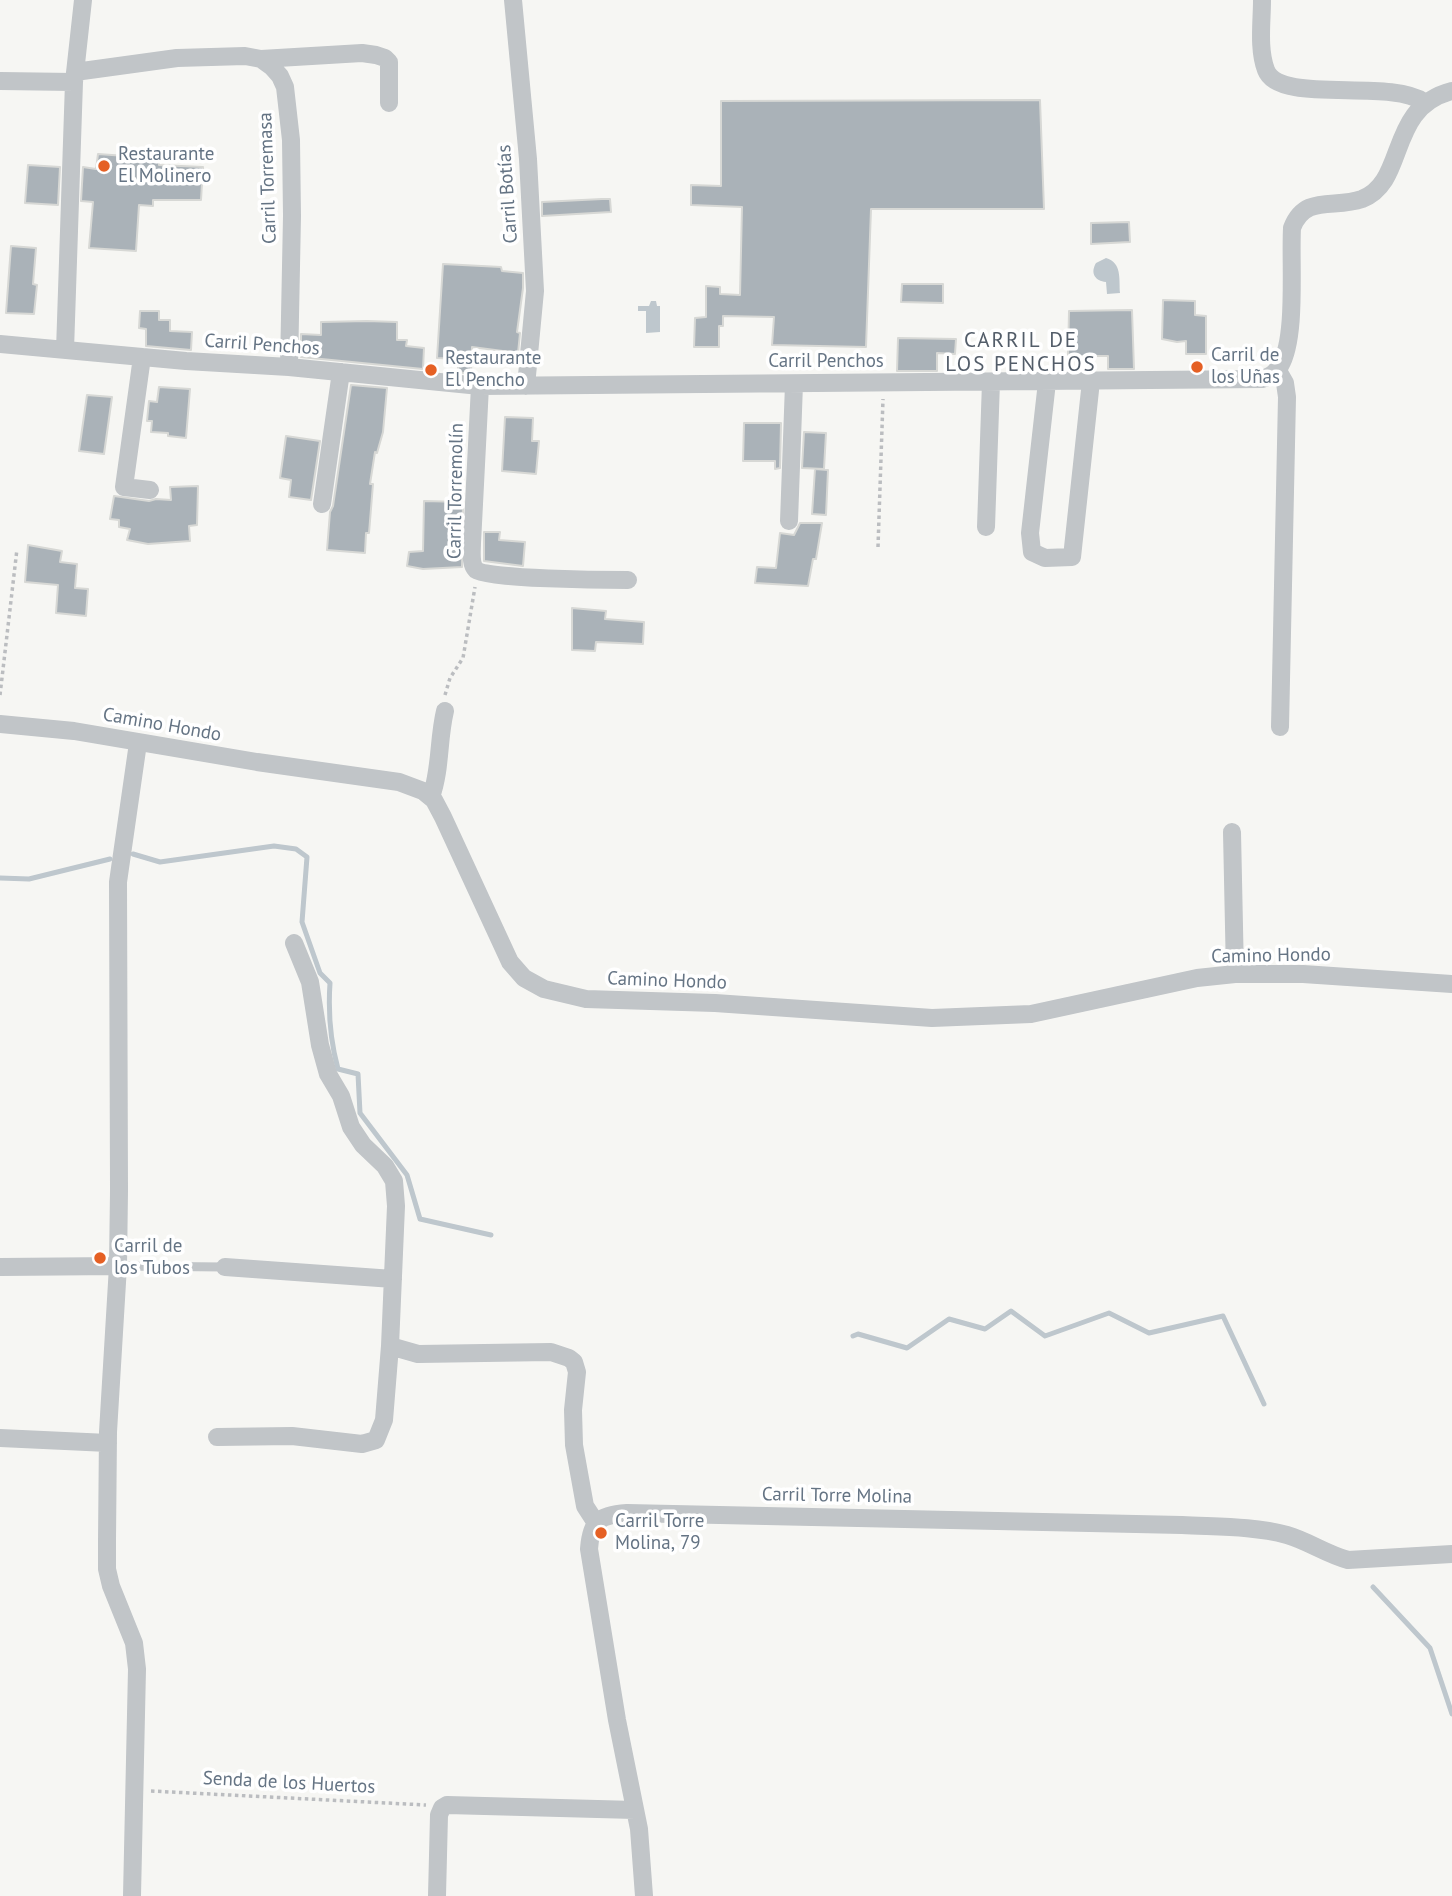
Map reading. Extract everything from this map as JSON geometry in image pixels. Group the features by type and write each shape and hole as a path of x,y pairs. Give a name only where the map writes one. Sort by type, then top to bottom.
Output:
{"street":[{"path":"65,350 75,77 83,0"},
{"name":"Carril Botías","path":"513,0 528,159 535,291 526,386"},
{"path":"1262,0 1262,52 1266,72 1275,81 1287,87 1304,89 1383,90 1407,94 1424,102"},
{"path":"0,81 75,77 177,58 246,56 261,59 362,53 376,55 389,62 388,103"},
{"name":"Carril Torremasa","path":"261,59 281,76 285,87 291,140 289,367"},
{"path":"1280,727 1287,397 1278,369 1285,354 1289,331 1292,228 1297,215 1306,207 1347,204 1365,198 1376,189 1387,174 1412,117 1424,102 1452,91"},
{"name":"Carril Penchos","path":"0,344 289,367 480,386 1262,379 1278,369"},
{"path":"142,357 124,487 150,490"},
{"path":"322,504 341,372"},
{"path":"1047,382 1030,533 1032,552 1045,558 1072,557 1091,381"},
{"path":"986,527 991,382"},
{"path":"789,521 794,384"},
{"name":"Carril Torremolín","path":"480,386 473,565 478,571 538,577 628,580"},
{"path":"430,797 438,775 440,737 445,711"},
{"name":"Camino Hondo","path":"0,724 74,731 413,786 430,797 443,817 510,962 524,978 544,989 586,999 715,1003 812,1011 955,1017 1031,1014 1160,986 1235,974 1303,974 1452,984"},
{"path":"132,1896 137,1669 134,1643 107,1569 108,1443 118,1266 118,882 138,743"},
{"path":"1232,832 1235,974"},
{"path":"218,1437 292,1436 370,1443 379,1436 384,1420 393,1279 396,1206 394,1181 351,1127 341,1096 328,1074 320,1045 310,982 294,943"},
{"path":"0,1267 118,1266"},
{"path":"225,1267 393,1279"},
{"path":"390,1346 418,1354 551,1352 574,1362 577,1372 573,1410 574,1445 584,1506 596,1523 589,1549 617,1720 635,1810 644,1896"},
{"path":"0,1438 108,1443"},
{"name":"Carril Torre Molina","path":"596,1523 604,1516 627,1513 1182,1525 1274,1532 1299,1539 1334,1557 1348,1560 1452,1554"},
{"path":"437,1896 439,1815 447,1805 635,1810"}],"lane":[{"path":"118,1266 225,1267"}],"path":[{"path":"878,547 883,383"},
{"path":"0,695 17,549"},
{"path":"445,711 447,685 463,658 478,571"},
{"name":"Senda de los Huertos","path":"135,1790 419,1804 442,1808"}],"shaded area":[{"path":"1106,258 1117,267 1120,293 1107,294 1106,282 1095,276 1093,270 1096,263"},
{"path":"651,301 656,301 657,306 660,306 660,332 646,333 646,311 638,311 638,306 649,306"}],"building":[{"path":"1040,100 1044,209 871,209 866,347 772,345 774,317 723,316 723,326 719,326 719,347 694,347 695,318 706,317 706,286 720,287 720,294 740,295 742,207 691,205 691,185 721,186 721,101"},
{"path":"98,154 140,157 141,161 159,161 159,165 203,167 201,200 153,200 153,206 139,205 136,251 89,248 93,202 81,201 83,167 96,169"},
{"path":"28,165 60,167 58,205 25,203"},
{"path":"610,199 611,212 542,216 542,202"},
{"path":"1129,222 1130,242 1091,244 1091,223"},
{"path":"11,246 36,248 33,284 37,285 34,314 6,313"},
{"path":"443,264 501,267 502,271 523,273 517,332 520,333 518,353 472,347 471,374 458,372 458,359 437,358"},
{"path":"902,284 943,284 943,303 901,302"},
{"path":"1163,300 1195,301 1195,315 1206,316 1206,354 1186,354 1186,341 1162,339"},
{"path":"1132,310 1134,369 1108,369 1108,356 1068,356 1069,311"},
{"path":"140,311 159,311 159,320 170,320 170,331 192,332 191,350 146,346 146,329 139,328"},
{"path":"321,322 397,322 397,340 407,340 406,346 424,348 423,369 301,357 301,334 321,335"},
{"path":"898,338 956,339 955,354 937,353 937,371 897,371"},
{"path":"351,385 387,388 383,432 377,453 375,452 370,484 373,484 365,553 327,550 330,512"},
{"path":"159,387 190,389 186,438 151,432 152,421 147,421 149,401 157,402"},
{"path":"87,395 112,397 104,454 79,451"},
{"path":"505,417 533,418 532,441 539,441 536,474 502,471"},
{"path":"744,423 781,423 780,468 775,469 775,461 743,461"},
{"path":"804,432 826,433 824,469 802,468"},
{"path":"286,436 320,441 311,500 289,497 291,480 280,478"},
{"path":"815,469 828,470 826,515 812,514"},
{"path":"198,486 197,525 189,526 190,541 148,544 127,540 130,529 119,527 119,520 110,519 114,496 149,501 171,500 170,487"},
{"path":"424,501 463,502 462,567 423,569 407,566 409,552 423,551"},
{"path":"800,523 822,523 808,586 755,583 757,567 776,568 780,533 794,535"},
{"path":"484,532 500,532 499,540 525,542 523,566 484,561"},
{"path":"28,545 62,551 60,562 77,564 75,588 88,589 86,616 56,613 58,585 25,582"},
{"path":"572,608 606,611 605,619 644,622 643,644 596,642 595,651 572,650"}],"waterway":[{"path":"133,854 160,862 274,846 296,849 307,857 302,922 320,973 330,983 330,1026 338,1069 358,1074 360,1113 407,1175 420,1219 491,1235"},
{"path":"0,878 29,879 110,859"},
{"path":"853,1336 858,1334 907,1348 949,1319 985,1329 1011,1311 1045,1336 1109,1313 1149,1333 1223,1316 1264,1404"},
{"path":"1373,1587 1430,1648 1452,1714"}],"place":[{"name":"Restaurante El Molinero","path":"104,166"},
{"name":"Carril de los Uñas","path":"1197,367"},
{"name":"Restaurante El Pencho","path":"431,370"},
{"name":"Carril de los Tubos","path":"100,1258"},
{"name":"Carril Torre Molina, 79","path":"601,1533"}],"district":[{"name":"CARRIL DE LOS PENCHOS","path":"1021,353"}]}
